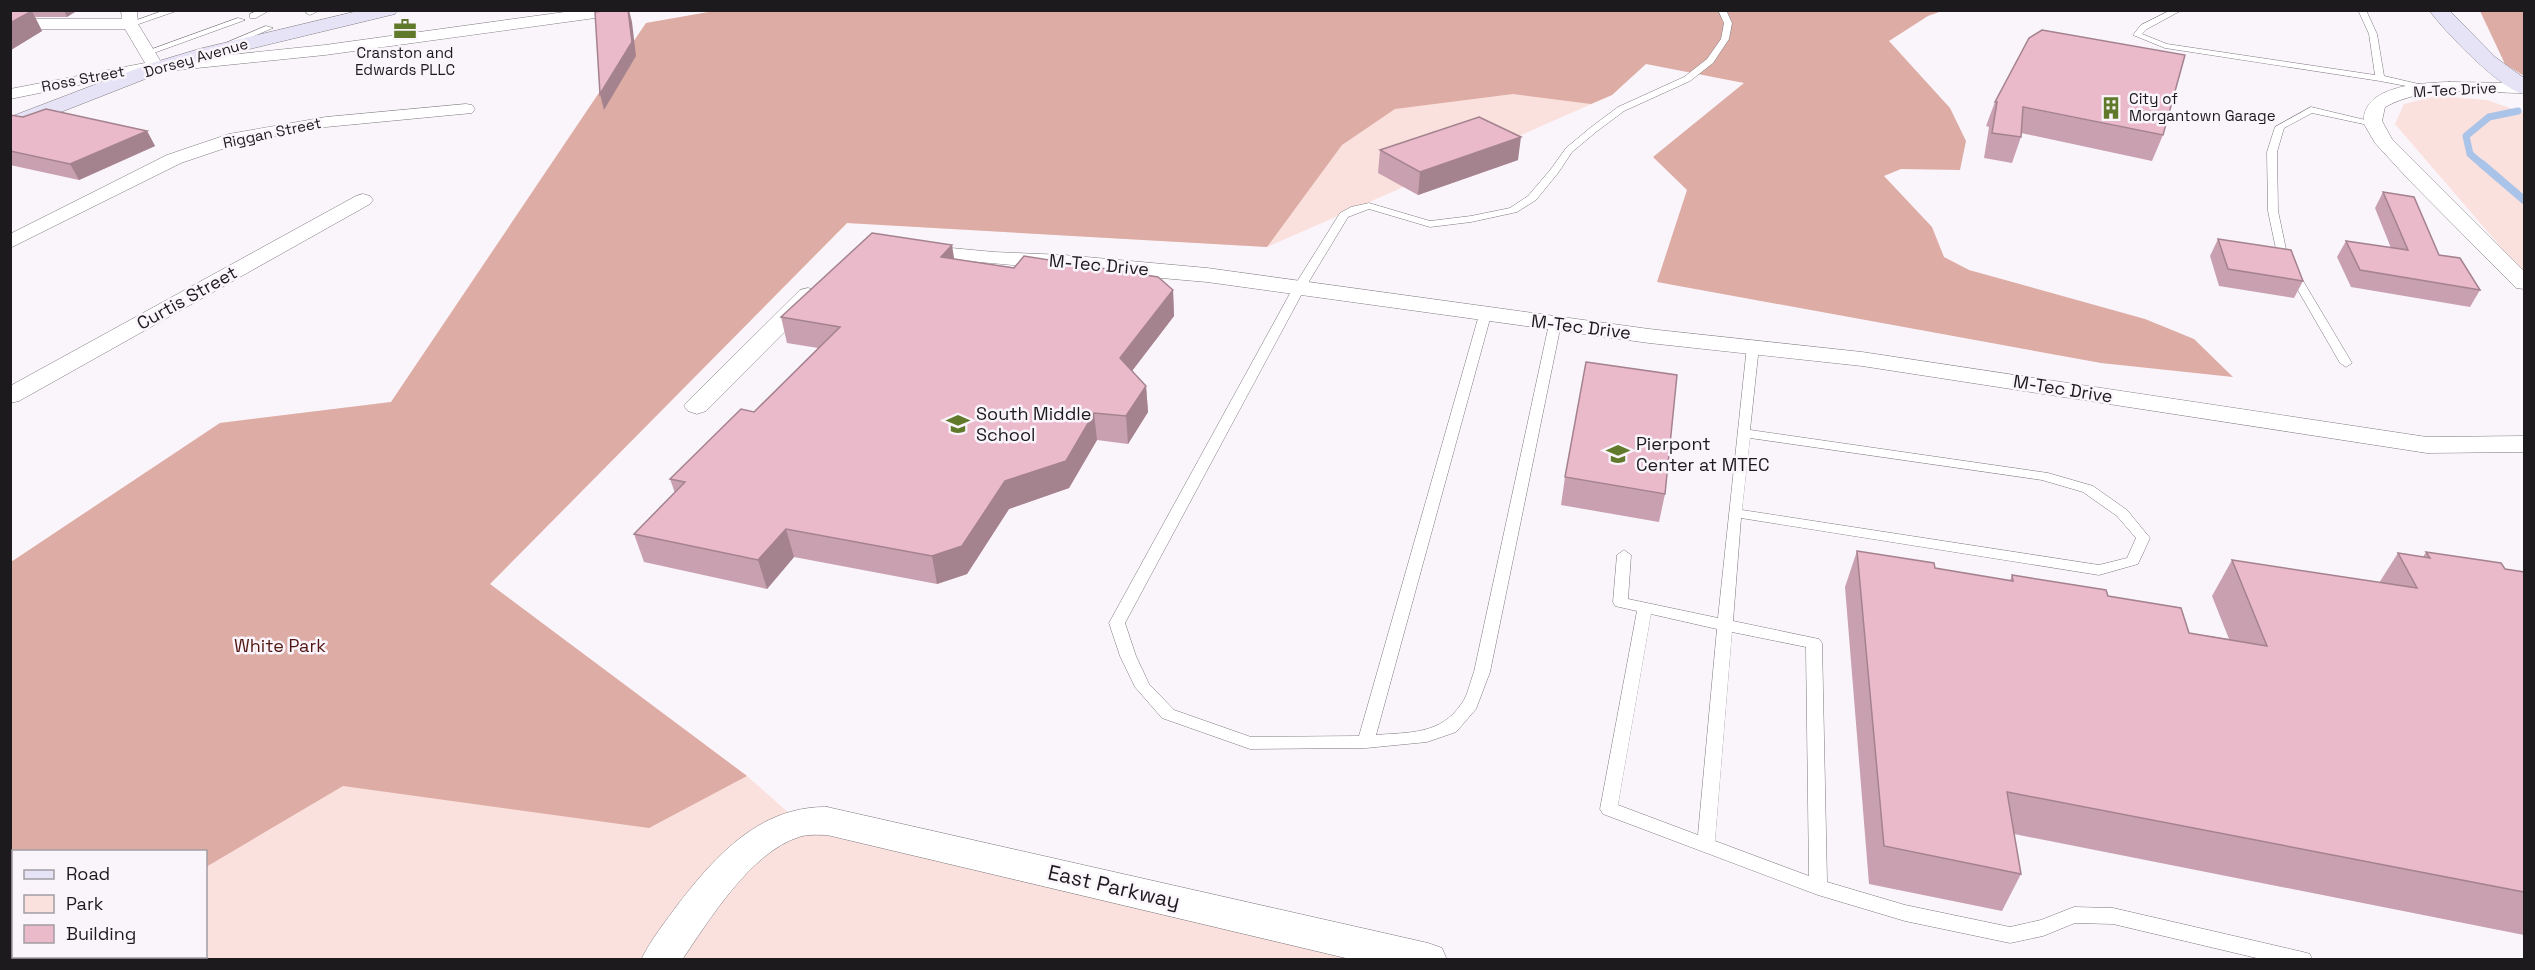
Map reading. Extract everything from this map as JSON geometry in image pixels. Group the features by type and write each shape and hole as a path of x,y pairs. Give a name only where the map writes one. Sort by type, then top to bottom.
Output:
{"street":[{"name":"Dorsey Avenue","path":"10,125 152,60 357,13 388,10"},
{"name":"Ross Street","path":"10,94 128,70 152,60 325,50 617,10"},
{"path":"2438,10 2488,61 2524,88"},
{"path":"10,24 130,17 152,60"},
{"name":"M-Tec Drive","path":"2373,123 2372,114 2378,103 2401,93 2432,88 2524,88"},
{"name":"Riggan Street","path":"10,242 174,159 236,138 326,122 466,109"},
{"path":"2373,123 2380,137 2415,176 2524,284"},
{"name":"Curtis Street","path":"10,396 363,200"},
{"name":"M-Tec Drive","path":"896,249 994,258 1064,261 1206,275 1485,315 1917,367 2427,445 2524,444"},
{"path":"697,406 820,283"},
{"name":"East Parkway","path":"660,960 713,886 764,838 799,822 827,821 1428,960"}],"lane":[{"path":"130,17 175,10"},
{"path":"253,16 266,10"},
{"path":"1555,324 1482,672 1470,705 1450,728 1420,738 1366,742 1250,743 1202,728 1168,714 1143,687 1128,656 1117,623 1299,288 1332,231 1344,215 1355,209 1370,206 1430,224 1451,223 1513,210 1532,198 1569,150 1593,130 1621,109 1688,79 1710,61 1725,39 1728,23 1722,10"},
{"path":"2178,10 2144,27 2137,35 2165,46 2432,88"},
{"path":"2362,10 2373,34 2380,78"},
{"path":"152,60 206,33 241,20"},
{"path":"231,42 254,27"},
{"path":"206,33 231,42 269,28"},
{"path":"2346,363 2282,254 2273,211 2272,152 2280,127 2311,110 2373,123"},
{"path":"1366,742 1485,315"},
{"path":"1706,845 1735,513 1753,346"},
{"path":"1735,513 2099,570 2133,561 2143,538 2122,513 2088,489 2043,476 1744,432"},
{"path":"1624,555 1620,602 1814,643 1818,887"},
{"path":"1645,608 1609,809 1818,887 1905,913 2010,934 2043,928 2074,915 2113,916 2303,960"}],"green space":[{"name":"White Park","path":"720,10 1694,10 1612,95 1267,247 847,223 490,584 747,776 799,822 1429,959 11,960 11,562 220,423 391,402 646,23"},
{"name":"White Park","path":"720,10 1942,11 1928,16 1889,41 1950,108 1966,141 1960,170 1901,169 1884,176 1932,227 1944,257 1969,270 2145,319 2194,339 2233,377 2101,363 1657,282 1687,190 1653,157 1744,83 1646,64 1612,95 1591,104 1513,94 1395,109 1342,145 1267,247 847,223 490,584 747,776 649,828 343,786 207,866 207,850 12,850 12,958 139,958 138,960 11,960 11,562 220,423 391,402 646,23"},
{"path":"2480,11 2524,11 2524,76 2505,64"},
{"path":"2436,96 2487,100 2524,113 2524,274 2395,124 2404,104"}],"building":[{"path":"628,10 632,42 600,94 595,12"},
{"path":"10,11 32,11 10,23"},
{"path":"2042,30 2185,55 2163,135 2023,107 2021,137 1992,133 1997,102 1995,102 2029,38"},
{"path":"46,109 147,131 70,164 10,151 10,115 23,117"},
{"path":"1479,117 1521,137 1420,172 1380,150"},
{"path":"2383,192 2414,197 2439,255 2460,258 2480,290 2360,270 2346,241 2408,250"},
{"name":"South Middle School","path":"872,233 952,245 941,257 1014,268 1024,256 1158,277 1173,290 1120,358 1146,386 1126,416 1094,413 1066,461 1005,481 962,546 932,556 786,529 758,560 634,534 685,482 670,479 741,409 754,412 840,327 781,317"},
{"path":"2218,239 2291,250 2303,281 2228,269"},
{"name":"Pierpont Center at MTEC","path":"1586,362 1677,375 1665,494 1565,477"},
{"path":"1857,551 1934,563 1935,568 2013,581 2012,575 2106,590 2108,596 2181,608 2189,633 2267,646 2232,560 2417,588 2398,553 2430,558 2426,552 2501,563 2505,569 2524,572 2524,892 2007,792 2021,874 1884,846"}],"waterway":[{"path":"2484,166 2470,154 2466,136 2489,117 2518,111"},
{"path":"2482,164 2524,200"}],"place":[{"name":"Cranston and Edwards PLLC","path":"405,29"},
{"name":"City of Morgantown Garage","path":"2111,108"},
{"name":"South Middle School","path":"958,424"},
{"name":"Pierpont Center at MTEC","path":"1618,454"}]}
